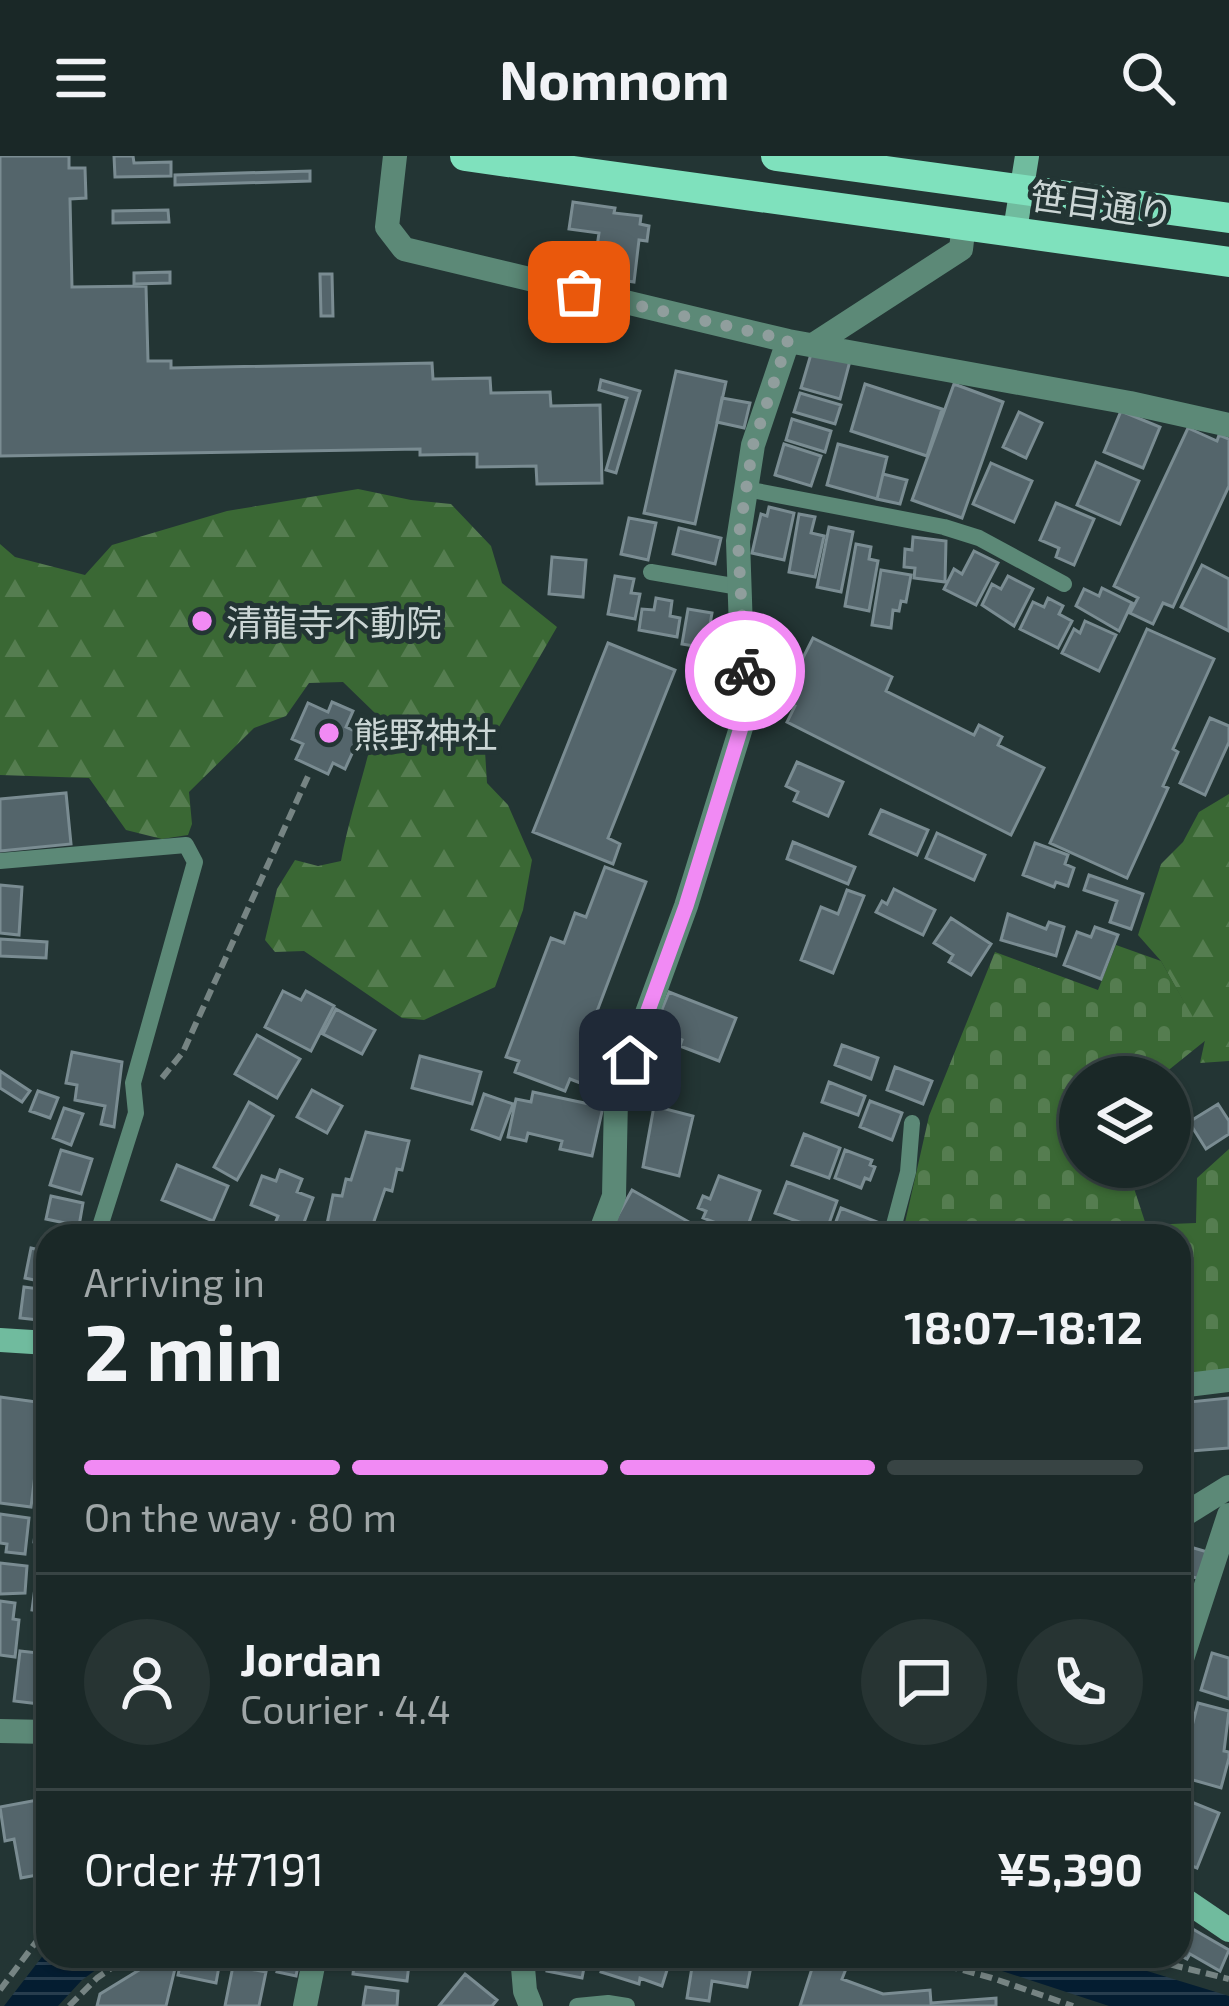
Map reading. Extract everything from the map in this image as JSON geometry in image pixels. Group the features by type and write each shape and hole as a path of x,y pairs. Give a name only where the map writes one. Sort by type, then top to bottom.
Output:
{"main road":[{"name":"笹目通り","path":"465,156 1229,262"},
{"name":"笹目通り","path":"776,156 1229,218"}],"street":[{"path":"394,156 387,227 404,249 800,343 1229,425"},
{"path":"1015,230 1027,156"},
{"path":"603,1224 614,1196 616,1098 686,906 744,718 738,541 753,445 800,343 961,249 964,223"},
{"path":"0,1340 36,1342"},
{"path":"1191,1385 1229,1380"},
{"path":"1191,1511 1229,1487"},
{"path":"1191,1631 1229,1515"},
{"path":"0,1731 36,1732"},
{"path":"1191,1904 1229,1930"},
{"path":"305,2006 313,1968"},
{"path":"523,1968 524,2001"}],"lane":[{"path":"746,489 944,527 979,538 1064,584"},
{"path":"651,572 739,587"},
{"path":"0,861 186,845 194,852 133,1083 136,1113 101,1224"},
{"path":"895,1224 908,1172 912,1123"},
{"path":"577,2006 608,2002 627,2006"}],"path":[{"path":"136,1113 183,1052 310,774"},
{"path":"0,1990 36,1943"},
{"path":"69,2006 111,1968"},
{"path":"955,1968 1072,2006"},
{"path":"1185,1968 1229,1979"}],"green space":[{"path":"358,489 451,504 491,546 502,583 557,627 485,751 487,783 508,805 532,860 523,910 495,987 424,1020 402,1018 304,951 275,952 265,940 277,889 295,860 318,866 341,861 377,715 343,682 309,683 286,716 254,728 189,792 192,824 188,835 162,839 126,830 89,778 0,775 0,544 15,557 85,575 112,545 227,511"},
{"path":"1229,794 1229,1061 1200,1063 1205,1040 1161,961 1138,935 1161,864 1183,842 1199,812"},
{"path":"1116,945 1161,961 1206,1040 1186,1056 1059,1056 1059,1188 1134,1188 1146,1224 905,1224 929,1116 995,952 1098,990"},
{"path":"1229,1149 1229,1370 1191,1374 1191,1224 1171,1224 1196,1223 1197,1178"}],"water":[{"path":"36,1965 98,1968 58,2006 4,2006"},
{"path":"993,1968 1137,1968 1229,1996 1229,2006 1109,2006"}],"building":[{"path":"0,156 69,156 69,168 85,168 86,198 70,199 72,287 146,286 148,361 171,361 171,368 432,363 433,379 490,378 491,393 550,392 551,406 600,405 602,483 537,484 536,466 477,467 477,454 420,455 420,449 0,456"},
{"path":"114,156 133,156 134,163 171,162 171,176 115,177"},
{"path":"310,171 310,181 175,185 175,175"},
{"path":"573,202 641,216 640,224 649,226 647,241 639,240 634,282 627,281 626,293 591,288 599,233 569,229"},
{"path":"168,210 169,222 113,223 113,211"},
{"path":"170,272 170,283 134,284 134,273"},
{"path":"320,274 332,274 333,316 321,316"},
{"path":"811,354 851,357 840,399 801,388"},
{"path":"676,371 726,382 695,524 644,513"},
{"path":"601,380 640,391 616,473 606,470 627,398 599,390"},
{"path":"865,384 942,409 927,456 851,431"},
{"path":"954,384 1003,402 962,518 912,500"},
{"path":"800,393 841,405 835,424 794,412"},
{"path":"722,398 750,403 744,428 717,422"},
{"path":"1121,411 1160,427 1143,468 1104,452"},
{"path":"1019,412 1042,423 1026,458 1003,447"},
{"path":"792,419 831,431 825,452 786,440"},
{"path":"1188,428 1217,441 1219,435 1229,439 1229,486 1173,607 1163,603 1153,624 1130,613 1138,598 1114,586"},
{"path":"784,444 821,456 811,486 775,475"},
{"path":"838,444 887,457 877,499 827,485"},
{"path":"1096,462 1139,481 1120,524 1077,505"},
{"path":"991,463 1032,481 1014,522 973,504"},
{"path":"883,474 907,480 900,504 877,499"},
{"path":"1056,503 1094,519 1074,565 1056,557 1059,548 1040,540"},
{"path":"769,507 794,513 784,560 752,553 761,514 767,516"},
{"path":"799,514 815,517 811,533 824,536 815,577 789,572"},
{"path":"629,518 656,523 648,560 621,554"},
{"path":"829,527 853,532 841,592 817,587"},
{"path":"679,528 721,538 715,564 673,554"},
{"path":"913,537 946,541 945,582 914,578 915,568 904,567 905,549 912,550"},
{"path":"856,544 871,547 869,559 878,561 869,611 845,606"},
{"path":"974,551 998,563 976,605 944,589 954,569 962,574"},
{"path":"552,557 586,560 583,597 549,594"},
{"path":"1202,565 1229,579 1229,631 1181,607"},
{"path":"881,570 911,575 906,602 901,601 899,611 893,610 891,628 872,625"},
{"path":"615,576 634,579 631,593 640,594 635,619 608,614"},
{"path":"1008,576 1033,589 1014,626 982,605 992,584 1001,589"},
{"path":"1102,588 1132,603 1119,631 1076,606 1084,589 1099,596"},
{"path":"656,598 672,601 670,616 680,618 677,637 639,630 642,609 654,610"},
{"path":"1048,598 1063,606 1059,614 1072,621 1058,648 1020,629 1033,602 1044,607"},
{"path":"688,609 712,613 706,648 682,644"},
{"path":"1085,621 1116,635 1099,671 1062,653 1074,629 1080,633"},
{"path":"1147,629 1214,659 1173,749 1178,752 1163,786 1168,788 1127,878 1050,843"},
{"path":"813,638 892,677 886,691 974,735 979,725 1002,737 998,745 1044,768 1011,835 787,722 795,706 782,699"},
{"path":"608,643 675,670 608,838 620,844 613,864 533,832"},
{"path":"332,702 353,711 346,727 361,734 345,769 333,763 328,774 296,759 303,744 292,739 308,703 328,712"},
{"path":"1210,718 1229,726 1229,742 1205,795 1180,783"},
{"path":"797,762 843,782 828,816 794,801 798,792 786,786"},
{"path":"66,793 71,844 0,851 0,799"},
{"path":"881,810 928,830 917,855 870,834"},
{"path":"937,833 985,855 974,880 926,858"},
{"path":"793,842 855,867 848,884 787,859"},
{"path":"1035,843 1068,855 1065,864 1074,868 1068,886 1056,882 1054,887 1023,875"},
{"path":"605,867 646,882 585,1043 596,1047 583,1084 570,1079 565,1091 515,1072 519,1061 506,1057 551,938 564,943 575,913 586,917"},
{"path":"1089,875 1143,894 1131,929 1110,922 1117,901 1084,890"},
{"path":"0,885 22,887 19,935 0,933"},
{"path":"894,889 935,910 923,935 876,912 882,901 887,904"},
{"path":"847,890 864,896 833,973 801,960 821,907 838,914"},
{"path":"1008,914 1046,929 1049,922 1064,927 1056,956 1001,940"},
{"path":"951,918 991,944 971,975 949,962 953,955 934,943"},
{"path":"1095,927 1118,935 1101,979 1064,965 1077,932 1091,937"},
{"path":"0,939 47,942 46,958 0,956"},
{"path":"283,991 301,1000 306,991 334,1006 311,1051 265,1027"},
{"path":"669,992 736,1018 719,1061 680,1046 682,1040 654,1029"},
{"path":"336,1009 375,1030 362,1054 323,1034"},
{"path":"257,1035 300,1059 277,1098 235,1074"},
{"path":"842,1045 878,1058 871,1079 835,1065"},
{"path":"72,1052 122,1062 114,1127 101,1124 105,1106 75,1100 77,1085 66,1083"},
{"path":"420,1056 481,1072 472,1104 412,1088"},
{"path":"895,1067 932,1081 923,1104 887,1090"},
{"path":"0,1071 30,1091 22,1102 0,1088"},
{"path":"829,1082 865,1096 858,1115 822,1102"},
{"path":"312,1090 342,1106 327,1133 297,1117"},
{"path":"38,1091 58,1098 50,1118 30,1111"},
{"path":"533,1092 603,1107 592,1156 560,1149 562,1141 528,1133 526,1141 508,1137 516,1099 531,1102"},
{"path":"484,1094 513,1104 500,1139 472,1129"},
{"path":"870,1101 902,1113 892,1140 860,1127"},
{"path":"249,1102 273,1116 237,1180 214,1167"},
{"path":"1218,1104 1229,1121 1229,1134 1206,1149 1191,1121"},
{"path":"654,1106 693,1116 679,1176 643,1167"},
{"path":"64,1108 83,1114 71,1145 53,1138"},
{"path":"366,1132 409,1141 402,1170 397,1169 392,1191 385,1189 373,1224 327,1224 333,1195 342,1196 346,1179 351,1180"},
{"path":"804,1134 840,1148 829,1178 792,1165"},
{"path":"61,1150 92,1159 81,1194 50,1185"},
{"path":"845,1150 872,1160 870,1165 875,1167 861,1188 835,1178"},
{"path":"177,1165 228,1186 213,1221 162,1200"},
{"path":"280,1170 302,1179 297,1192 313,1198 303,1224 275,1224 278,1216 251,1205 262,1176 276,1181"},
{"path":"719,1176 760,1191 748,1224 719,1224 703,1218 706,1211 698,1208 703,1196 710,1199"},
{"path":"787,1182 837,1201 829,1224 805,1224 775,1213"},
{"path":"632,1190 692,1224 613,1224"},
{"path":"51,1196 83,1203 79,1224 46,1219"},
{"path":"841,1208 880,1223 880,1224 835,1224"},
{"path":"31,1248 36,1249 36,1280 25,1278"},
{"path":"24,1287 36,1288 36,1320 20,1318"},
{"path":"0,1397 36,1402 31,1507 0,1503"},
{"path":"1229,1398 1229,1448 1191,1451 1191,1402"},
{"path":"0,1514 29,1518 25,1554 6,1552 7,1544 0,1543"},
{"path":"1191,1547 1211,1553 1203,1580 1191,1576"},
{"path":"0,1563 27,1566 25,1593 0,1594"},
{"path":"0,1601 15,1603 13,1619 19,1620 15,1657 0,1655"},
{"path":"20,1651 36,1653 36,1704 14,1701"},
{"path":"1212,1653 1229,1658 1229,1699 1201,1690"},
{"path":"1198,1703 1229,1711 1224,1751 1229,1758 1221,1788 1191,1779 1191,1730"},
{"path":"36,1800 36,1875 21,1878 14,1839 5,1841 0,1807"},
{"path":"1191,1802 1219,1813 1197,1868 1191,1866"},
{"path":"1191,1928 1229,1950 1220,1971 1191,1955"},
{"path":"142,1968 175,1968 166,2006 97,2006 100,1994"},
{"path":"179,1968 219,1968 216,1983 178,1975"},
{"path":"233,1968 266,1972 259,2006 225,2006"},
{"path":"278,1968 298,1968 296,1976 277,1972"},
{"path":"354,1968 409,1968 407,1981 353,1974"},
{"path":"548,1968 584,1968 582,1978"},
{"path":"602,1968 668,1968 662,1986 601,1972"},
{"path":"692,1968 751,1968 747,1987 712,1981 709,2001 687,1998"},
{"path":"812,1968 846,1968 842,1979 883,1994 930,1990 931,2003 996,1998 996,2006 800,2006"},
{"path":"465,1974 497,2000 492,2006 439,2006"},
{"path":"366,1987 398,1991 397,2006 363,2006"}],"way so far":[{"path":"579,292 788,340 753,445 738,541 745,671"}],"place":[{"name":"清龍寺不動院","path":"202,621"},
{"name":"熊野神社","path":"329,733"}],"route":[{"path":"630,1060 686,906 744,718 745,671"}]}
